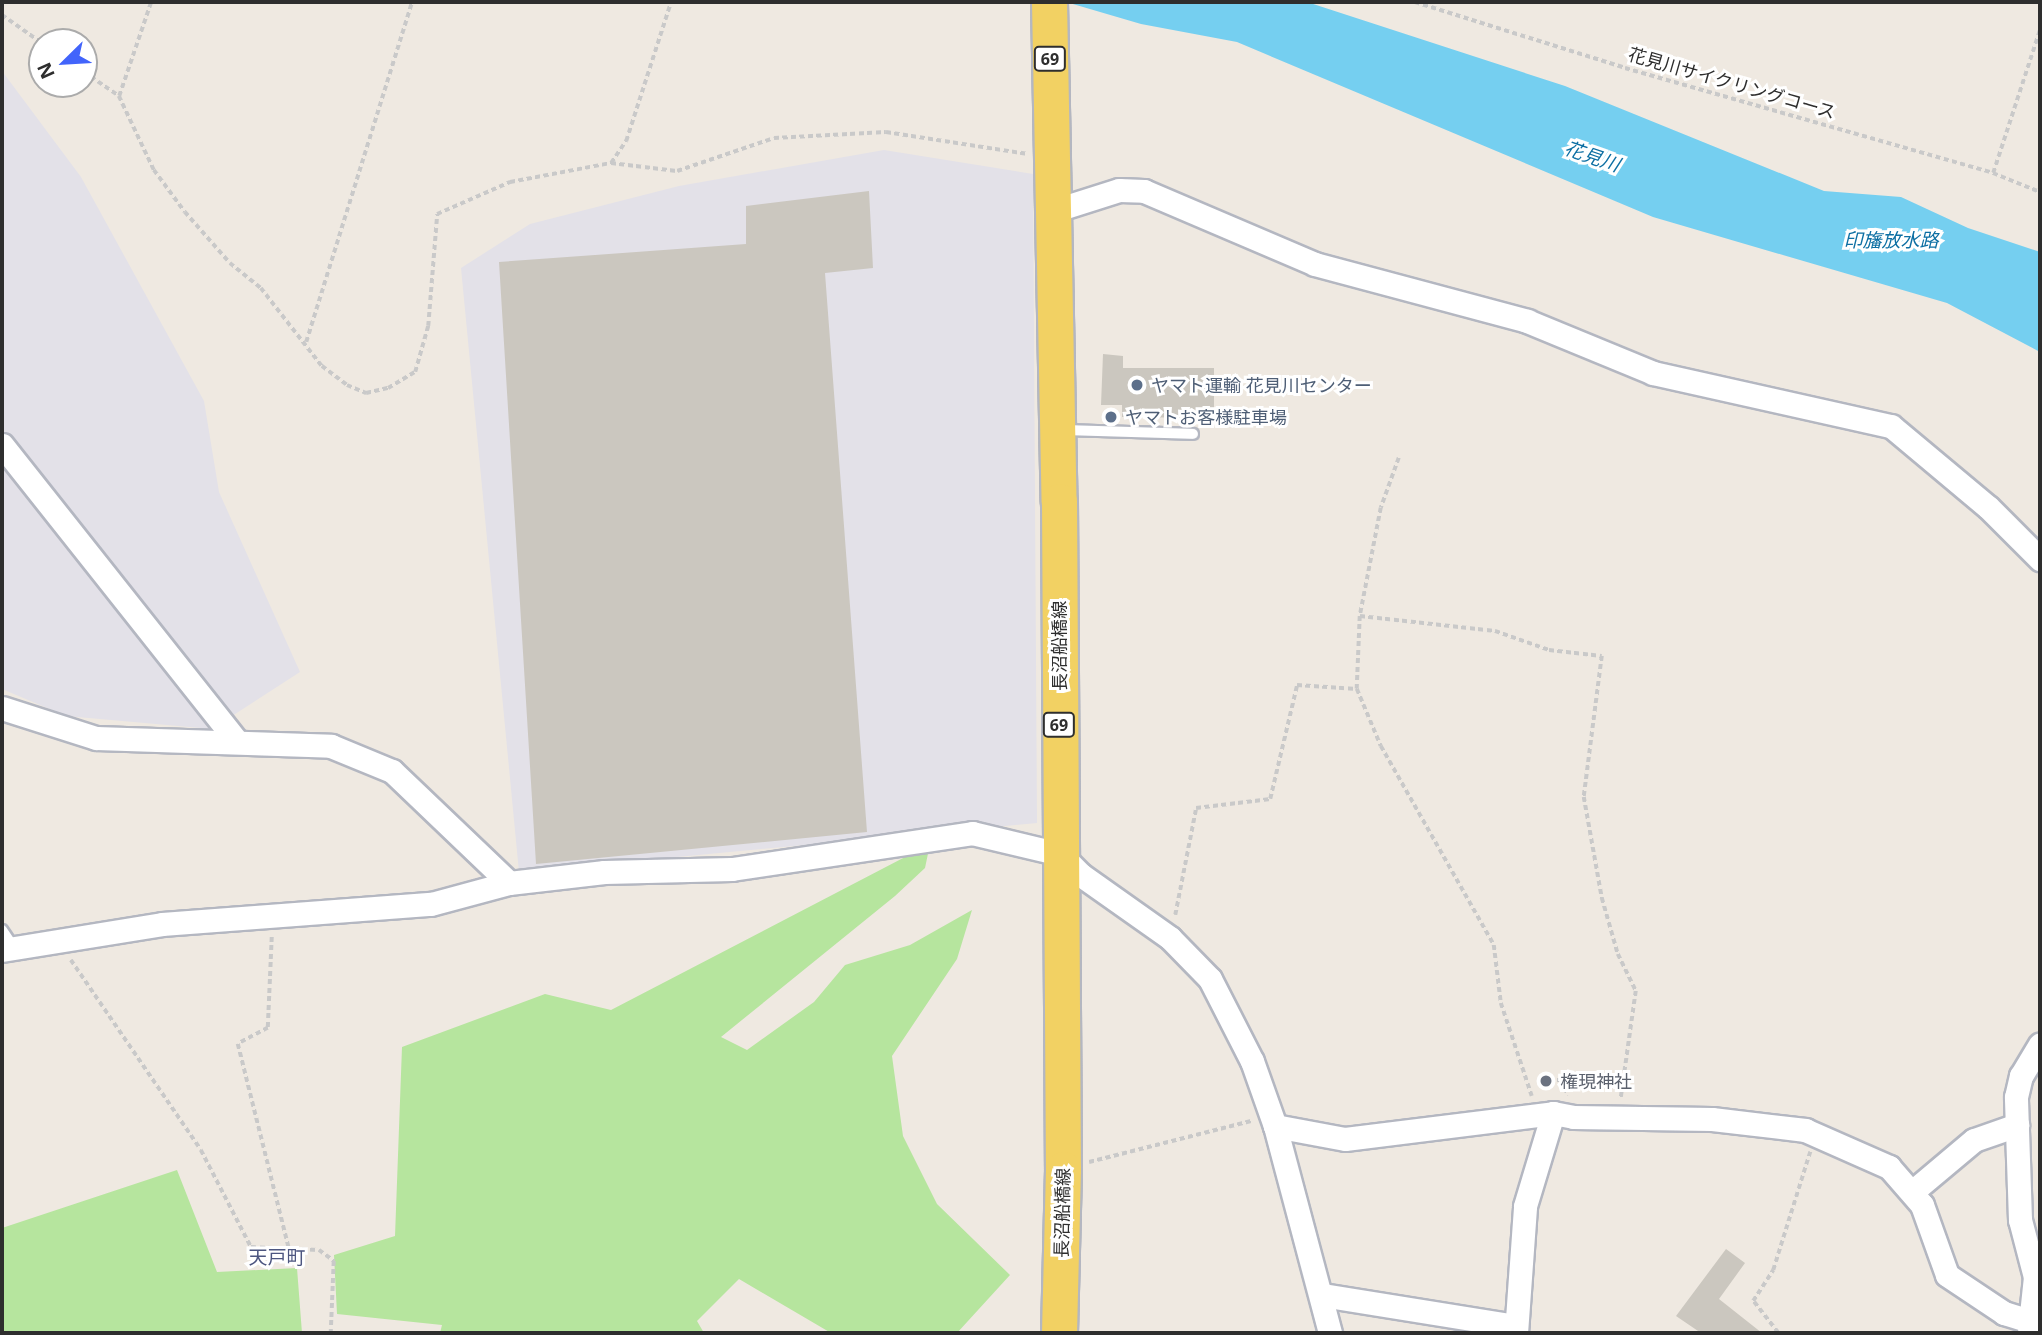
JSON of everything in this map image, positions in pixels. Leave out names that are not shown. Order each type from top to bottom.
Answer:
[{"type":"main road","name":"長沼船橋線","points":[[1049,2],[1056,211],[1058,430],[1063,1169],[1059,1333]]},
{"type":"street","points":[[1056,211],[1119,190],[1144,191],[1315,264],[1527,321],[1653,373],[1891,426],[1989,507],[2040,559]]},
{"type":"street","points":[[2,445],[237,742]]},
{"type":"street","points":[[2,708],[96,738],[331,747],[392,771],[509,883]]},
{"type":"street","points":[[6,943],[58,941],[162,923],[431,904],[509,883],[604,872],[732,869],[972,833],[1060,854],[1081,875],[1170,937],[1210,979],[1229,1010],[1274,1120],[1330,1333]]},
{"type":"street","points":[[1274,1120],[1345,1139],[1558,1109],[1618,1118],[1712,1119],[1816,1134],[1889,1167],[1922,1205],[1947,1275],[2029,1327],[2035,1277],[2020,1220],[2017,1125],[2021,1076],[2040,1044]]},
{"type":"street","points":[[1322,1295],[1516,1330],[1525,1206],[1558,1109]]},
{"type":"street","points":[[1912,1192],[1974,1140],[2017,1125]]},
{"type":"lane","points":[[1058,430],[1193,434]]},
{"type":"path","points":[[119,96],[151,2]]},
{"type":"path","points":[[306,342],[412,2]]},
{"type":"path","points":[[611,163],[626,141],[671,2]]},
{"type":"path","name":"花見川サイクリングコース","points":[[1415,2],[1625,68],[1993,173],[2040,192]]},
{"type":"path","points":[[2,15],[28,33]]},
{"type":"path","points":[[1993,173],[2040,29]]},
{"type":"path","points":[[98,82],[119,96],[154,170],[185,212],[230,263],[261,288],[323,366],[347,385],[366,393],[388,388],[415,372],[428,326],[437,214],[510,182],[611,163],[677,171],[774,138],[887,132],[1053,158]]},
{"type":"path","points":[[1399,458],[1381,508],[1360,616],[1357,689],[1381,746],[1494,945],[1510,1037],[1558,1109]]},
{"type":"path","points":[[1360,616],[1495,631],[1549,650],[1602,656],[1584,797],[1602,898],[1618,954],[1636,991],[1618,1118]]},
{"type":"path","points":[[1170,937],[1196,808],[1270,799],[1297,685],[1357,689]]},
{"type":"path","points":[[271,916],[272,1009],[268,1028],[238,1044],[289,1249]]},
{"type":"path","points":[[58,941],[201,1150],[251,1247],[319,1250],[334,1261],[331,1333]]},
{"type":"path","points":[[1549,1080],[1561,1080],[1558,1109]]},
{"type":"path","points":[[1063,1169],[1274,1120]]},
{"type":"path","points":[[1778,1333],[1753,1301],[1773,1270],[1816,1134]]},
{"type":"shaded area","points":[[2,71],[81,177],[204,401],[219,492],[300,672],[212,729],[66,716],[2,689]]},
{"type":"shaded area","points":[[884,150],[1033,174],[1037,823],[519,872],[461,268],[530,224],[679,186]]},
{"type":"green space","points":[[930,844],[925,868],[895,896],[721,1037],[747,1050],[814,1002],[845,965],[910,945],[972,910],[957,959],[892,1056],[903,1136],[937,1204],[1010,1275],[957,1333],[831,1333],[739,1279],[697,1321],[704,1333],[440,1333],[442,1325],[337,1314],[334,1255],[395,1236],[402,1047],[545,994],[611,1010]]},
{"type":"green space","points":[[177,1170],[217,1272],[297,1268],[302,1333],[2,1333],[2,1228]]},
{"type":"water","name":"印旛放水路","points":[[1066,2],[1307,2],[1565,86],[1824,191],[1901,197],[1968,228],[2040,252],[2040,352],[1947,303],[1653,217],[1237,42],[1141,24]]},
{"type":"building","points":[[869,191],[873,268],[825,273],[867,832],[536,864],[499,262],[746,244],[746,206]]},
{"type":"building","points":[[1103,354],[1123,356],[1123,368],[1214,368],[1214,418],[1122,417],[1122,405],[1101,405]]},
{"type":"building","points":[[1726,1249],[1745,1263],[1719,1299],[1762,1333],[1701,1333],[1676,1316]]},
{"type":"place","name":"ヤマト運輸 花見川センター","points":[[1137,385]]},
{"type":"place","name":"ヤマトお客様駐車場","points":[[1111,417]]},
{"type":"place","name":"権現神社","points":[[1546,1081]]},
{"type":"district","name":"天戸町","points":[[277,1258]]},
{"type":"water label","name":"花見川","points":[[1592,157]]}]
